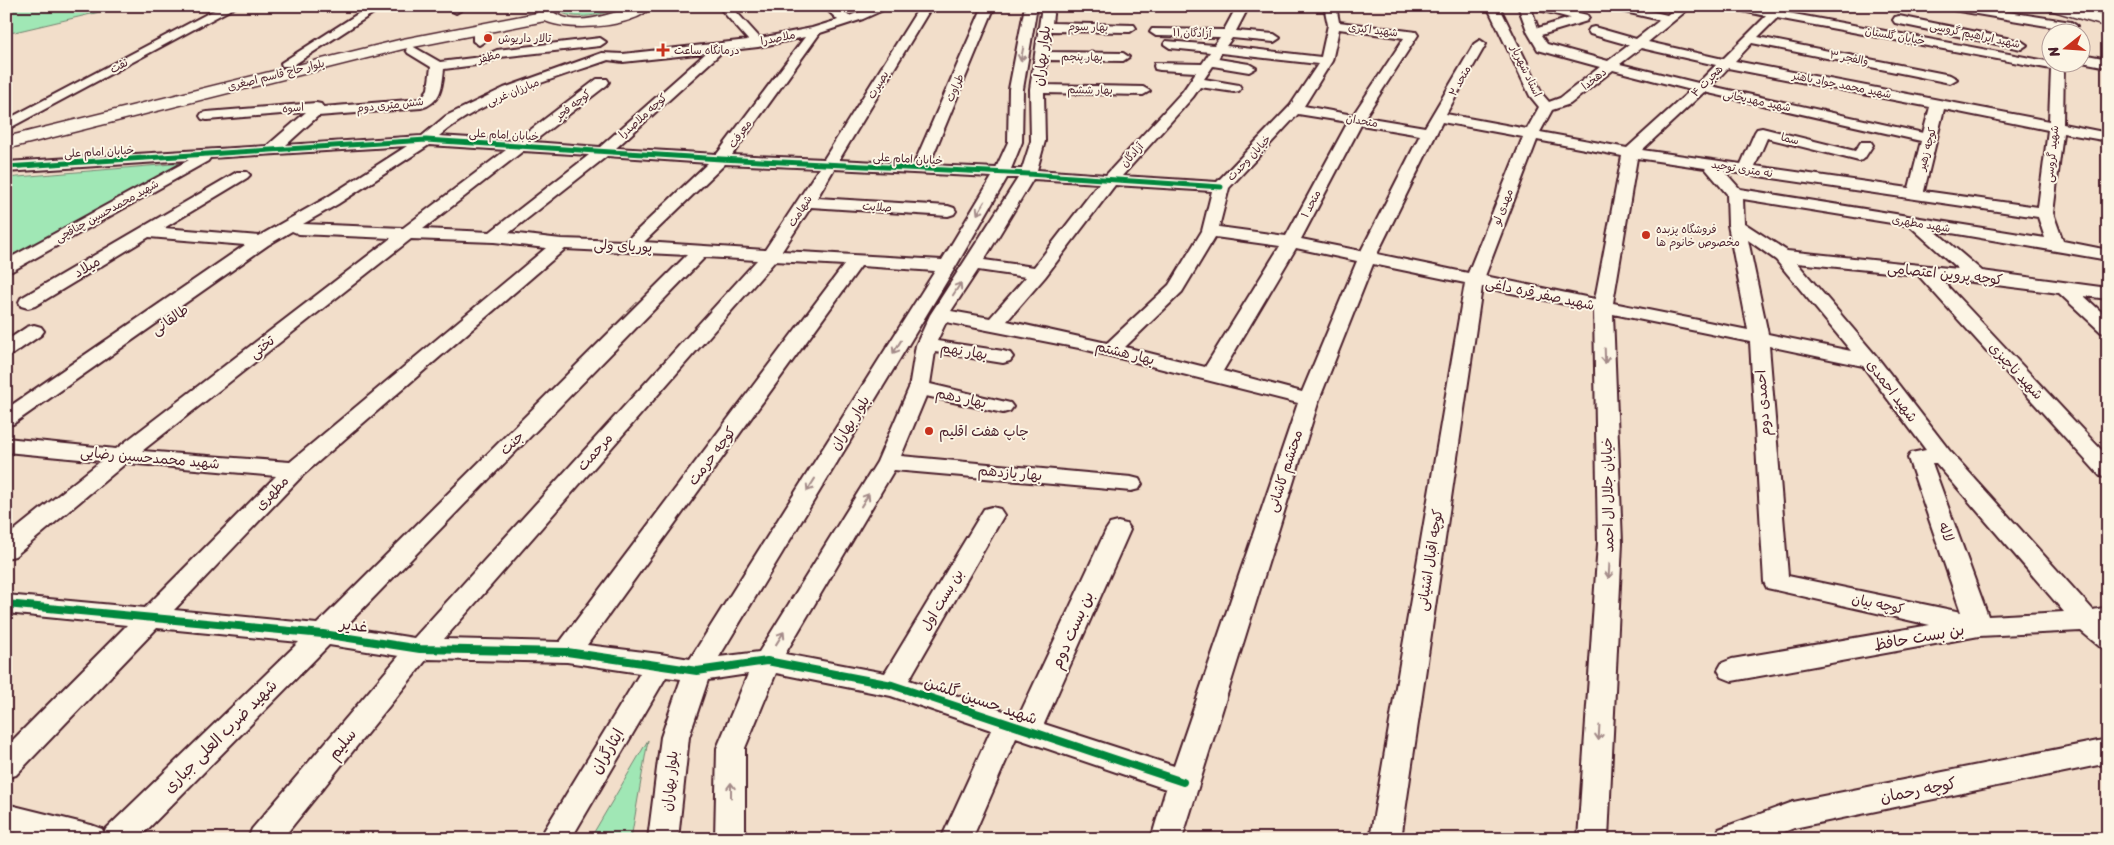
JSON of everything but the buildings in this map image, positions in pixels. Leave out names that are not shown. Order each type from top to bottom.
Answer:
[{"type":"main road","points":[[546,10],[566,22],[591,23],[627,16],[644,6]]},
{"type":"main road","points":[[2052,6],[2071,19],[2108,22]]},
{"type":"main road","name":"بلوار حاج قاسم اصغری","points":[[6,133],[414,33],[500,20],[546,10]]},
{"type":"main road","points":[[2071,19],[2108,17]]},
{"type":"main road","name":"بلوار حاج قاسم اصغری","points":[[6,143],[393,46],[479,35],[500,20]]},
{"type":"street","name":"نفت","points":[[6,126],[231,6]]},
{"type":"street","points":[[287,63],[378,6]]},
{"type":"street","points":[[724,6],[758,42]]},
{"type":"street","points":[[829,6],[847,21]]},
{"type":"street","name":"ملاصدرا","points":[[607,56],[623,58],[758,42],[815,31],[886,6]]},
{"type":"street","name":"بصیرت","points":[[829,164],[926,6]]},
{"type":"street","name":"طراوت","points":[[919,169],[989,6]]},
{"type":"street","name":"خیابان وحدت","points":[[1112,349],[1176,288],[1210,231],[1221,187],[1295,109],[1326,61],[1334,25],[1330,6]]},
{"type":"street","name":"استاد شهریار","points":[[1493,6],[1537,96],[1546,107],[1532,134]]},
{"type":"street","name":"شهید مهدیخانی","points":[[1524,6],[1534,33],[1542,47],[1610,67],[1700,89],[1930,139]]},
{"type":"street","points":[[1534,33],[1583,18],[1551,8],[1536,6]]},
{"type":"street","points":[[1612,6],[1670,19]]},
{"type":"street","points":[[1637,43],[1686,6]]},
{"type":"street","name":"خیابان گلستان","points":[[1733,6],[1777,11],[1904,38],[2042,61]]},
{"type":"street","points":[[1943,22],[1952,7],[2071,19]]},
{"type":"street","name":"هجرت ۴","points":[[1630,153],[1700,89],[1777,11]]},
{"type":"street","points":[[1240,12],[1252,23]]},
{"type":"street","points":[[1218,20],[1240,12],[1268,13]]},
{"type":"street","name":"آزادگان","points":[[995,324],[1039,273],[1110,180],[1188,94],[1228,34],[1240,12]]},
{"type":"street","name":"شهید ابراهیم گروسی","points":[[1899,20],[2032,47]]},
{"type":"street","points":[[591,23],[607,56]]},
{"type":"street","name":"شهید اکبری","points":[[1334,25],[1412,35]]},
{"type":"street","name":"بهار سوم","points":[[1046,26],[1130,28]]},
{"type":"street","name":"بهار پنجم","points":[[1046,26],[1123,57]]},
{"type":"street","name":"بلوار بهاران","points":[[730,839],[731,748],[767,661],[888,462],[919,388],[926,345],[940,316],[1028,174],[1038,141],[1037,90],[1046,26]]},
{"type":"street","name":"بلوار بهاران","points":[[664,839],[675,737],[697,671],[947,266],[1001,174],[1015,142],[1016,89],[1046,26]]},
{"type":"street","name":"معرفت","points":[[630,246],[721,159],[815,31]]},
{"type":"street","name":"شهید محمد جواد باهنر","points":[[1594,31],[1725,63],[1939,101],[2108,137]]},
{"type":"street","name":"آزادگان ۱۱","points":[[1156,32],[1228,34],[1274,38]]},
{"type":"street","name":"متحد ۱","points":[[1211,374],[1291,242],[1356,120],[1412,35]]},
{"type":"street","points":[[1875,91],[1886,65],[1904,38]]},
{"type":"street","name":"والفجر ۳","points":[[1748,39],[1950,79]]},
{"type":"street","name":"مظفر","points":[[438,66],[484,60],[497,54],[600,42]]},
{"type":"street","name":"دهخدا","points":[[1546,107],[1565,101],[1610,67],[1637,43]]},
{"type":"street","points":[[1170,44],[1326,61]]},
{"type":"street","name":"متحد ۲","points":[[1434,125],[1480,44]]},
{"type":"street","name":"کوچه ملاصدرا","points":[[494,237],[604,151],[719,48]]},
{"type":"street","name":"کوچه زهیر","points":[[1915,194],[1939,101],[1966,49]]},
{"type":"street","points":[[412,50],[438,66]]},
{"type":"street","name":"مبارزان غربی","points":[[426,140],[451,119],[509,91],[607,56]]},
{"type":"street","points":[[2092,60],[2108,63]]},
{"type":"street","points":[[1160,66],[1208,65],[1249,68]]},
{"type":"street","name":"شش متری دوم","points":[[314,112],[425,104],[432,97],[438,66]]},
{"type":"street","name":"شهید گروسی","points":[[2056,245],[2045,213],[2056,127],[2058,72]]},
{"type":"street","name":"کوچه فجر","points":[[520,146],[602,82]]},
{"type":"street","points":[[1196,82],[1234,88]]},
{"type":"street","name":"بهار ششم","points":[[1037,90],[1143,91]]},
{"type":"street","points":[[1188,94],[1206,98]]},
{"type":"street","name":"اسوه","points":[[207,116],[312,106],[317,108],[272,150]]},
{"type":"street","name":"متحدان","points":[[1295,109],[1356,120],[1434,125]]},
{"type":"street","name":"نه متری توحید","points":[[1434,125],[1532,134],[1630,153],[2045,213]]},
{"type":"street","name":"محتشم کاشانی","points":[[1166,839],[1309,400],[1367,258],[1434,125]]},
{"type":"street","name":"سما","points":[[1746,170],[1762,132],[1865,148],[1880,127]]},
{"type":"street","name":"مهدی لو","points":[[1474,280],[1532,134]]},
{"type":"street","name":"خیابان امام علی","points":[[6,167],[426,140],[721,159],[1028,174],[1221,187]]},
{"type":"street","name":"طالقانی","points":[[7,422],[262,240],[332,201],[426,140]]},
{"type":"street","name":"تختی","points":[[6,550],[121,456],[520,146]]},
{"type":"street","name":"خیابان جلال ال احمد","points":[[1593,839],[1610,543],[1603,307],[1630,153]]},
{"type":"street","name":"شهید محمدحسین چناقچی","points":[[6,267],[207,155]]},
{"type":"street","name":"شهامت","points":[[770,256],[829,164]]},
{"type":"street","points":[[1709,164],[1735,194],[1736,226]]},
{"type":"street","name":"میلاد","points":[[28,302],[242,175]]},
{"type":"street","name":"شهید مطهری","points":[[1735,194],[2108,255]]},
{"type":"street","name":"طالقانی","points":[[7,422],[299,229],[332,201]]},
{"type":"street","name":"صلابت","points":[[806,202],[948,211]]},
{"type":"street","points":[[1917,224],[1977,276]]},
{"type":"street","name":"شهید احمدی","points":[[1736,226],[1782,256],[1870,361],[1941,455],[2098,619],[2108,639]]},
{"type":"street","name":"احمدی دوم","points":[[1736,226],[1759,338],[1776,582]]},
{"type":"street","name":"پوریای ولی","points":[[299,229],[494,237],[561,244],[630,246],[701,252],[947,266]]},
{"type":"street","name":"شهید صفر قره داغی","points":[[1210,231],[1291,242],[1870,361]]},
{"type":"street","points":[[145,232],[262,240]]},
{"type":"street","name":"مطهری","points":[[6,766],[295,470],[561,244]]},
{"type":"street","name":"جنت","points":[[324,634],[701,252]]},
{"type":"street","name":"مرحمت","points":[[420,648],[770,256]]},
{"type":"street","name":"کوچه پروین اعتصامی","points":[[1782,256],[1977,276],[2066,290],[2108,294]]},
{"type":"street","name":"کوچه حرمت","points":[[567,652],[857,260]]},
{"type":"street","points":[[973,264],[1039,273]]},
{"type":"street","name":"شهید ناچیزی","points":[[1924,271],[2108,471]]},
{"type":"street","name":"کوچه اقبال اشتیانی","points":[[1385,839],[1474,280]]},
{"type":"street","points":[[2066,290],[2108,328]]},
{"type":"street","name":"بهار هشتم","points":[[940,316],[995,324],[1112,349],[1309,400]]},
{"type":"street","points":[[6,350],[34,331]]},
{"type":"street","name":"بهار نهم","points":[[926,345],[1003,357]]},
{"type":"street","name":"بهار دهم","points":[[919,388],[1003,407]]},
{"type":"street","name":"شهید محمدحسین رضایی","points":[[6,445],[295,470]]},
{"type":"street","name":"لاله","points":[[1941,455],[1920,458],[1979,626]]},
{"type":"street","name":"بهار یازدهم","points":[[888,462],[1131,484]]},
{"type":"street","name":"بن بست اول","points":[[892,685],[992,515]]},
{"type":"street","name":"بن بست دوم","points":[[956,839],[1017,726],[1118,530]]},
{"type":"street","name":"کوچه بیان","points":[[1776,582],[1979,626]]},
{"type":"street","name":"غدیر","points":[[6,604],[324,634],[420,648],[567,652],[660,664],[697,671],[767,661]]},
{"type":"street","name":"بن بست حافظ","points":[[1732,670],[1979,626],[2098,619]]},
{"type":"street","name":"شهید ضرب العلی جباری","points":[[117,839],[324,634]]},
{"type":"street","name":"سلیم","points":[[263,839],[420,648]]},
{"type":"street","name":"شهید حسین گلشن","points":[[767,661],[892,685],[1183,782]]},
{"type":"street","name":"ایثارگران","points":[[554,839],[660,664]]},
{"type":"street","name":"کوچه رحمان","points":[[1730,839],[1793,815],[2108,752]]},
{"type":"street","points":[[6,817],[91,839]]},
{"type":"green space","points":[[6,6],[125,6],[6,34]]},
{"type":"green space","points":[[559,6],[621,6],[607,12],[589,16],[571,16],[558,10]]},
{"type":"green space","points":[[184,163],[6,267],[6,178]]},
{"type":"green space","points":[[648,740],[631,839],[590,839]]},
{"type":"cycle path","points":[[6,167],[426,140],[721,159],[1028,174],[1221,187]]},
{"type":"cycle path","points":[[6,604],[323,634],[420,649],[567,652],[697,671],[767,661],[892,685],[1183,782]]},
{"type":"place","name":"تالار داریوش","points":[[488,38]]},
{"type":"place","name":"درمانگاه ساعت","points":[[663,50]]},
{"type":"place","name":"فروشگاه پزبده مخصوص خانوم ها","points":[[1646,235]]},
{"type":"place","name":"چاپ هفت اقلیم","points":[[929,431]]}]
